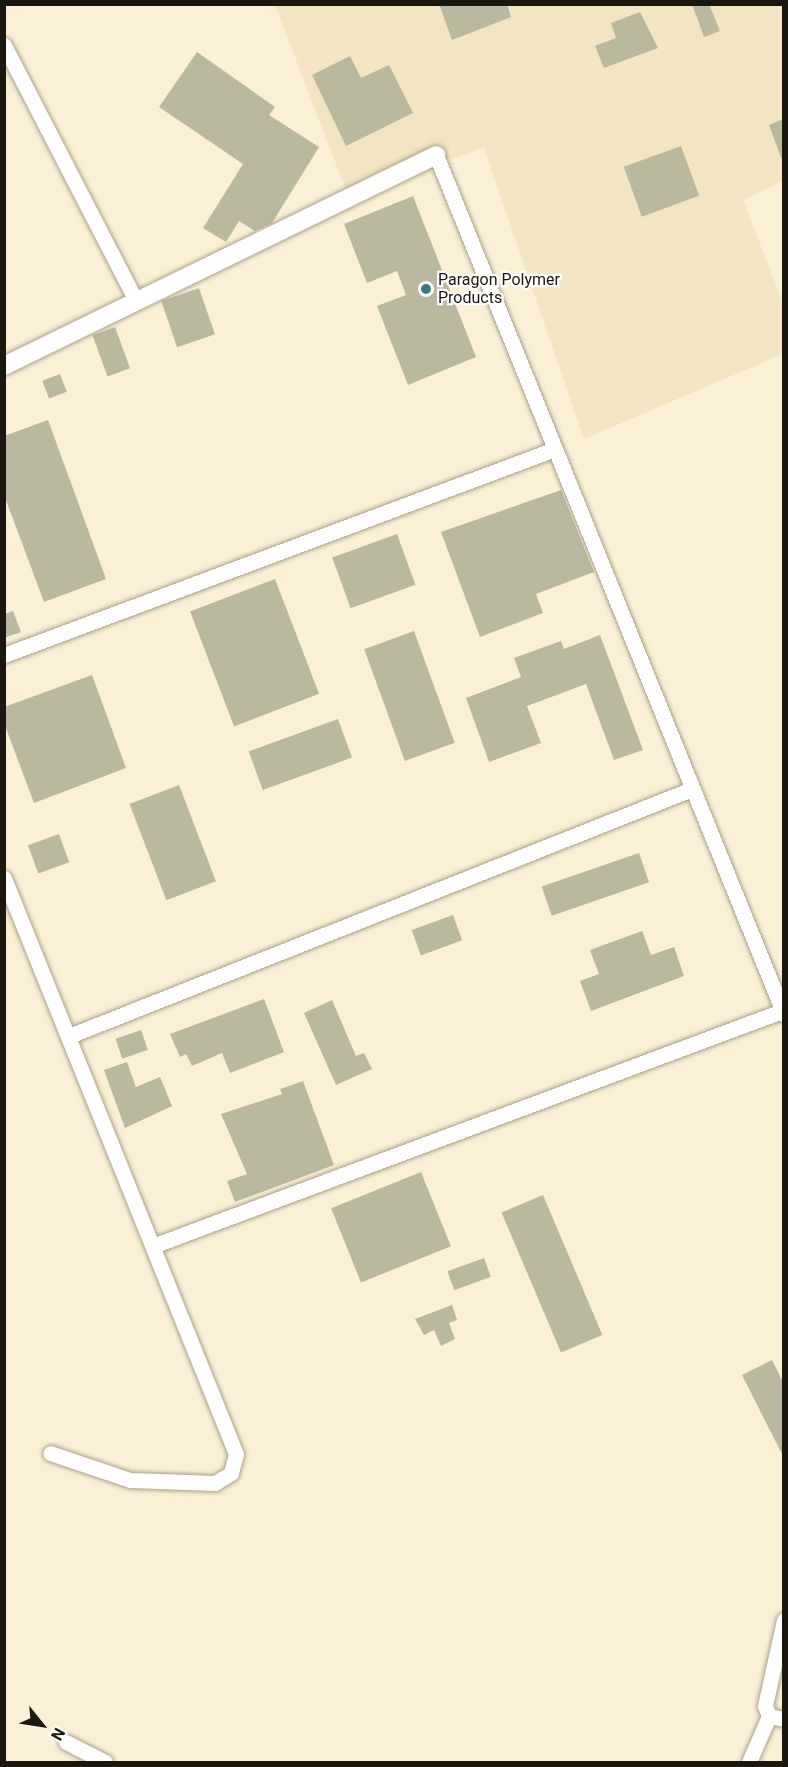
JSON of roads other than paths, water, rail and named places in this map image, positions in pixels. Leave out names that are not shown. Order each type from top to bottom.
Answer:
[{"type":"street","points":[[4,45],[136,301]]},
{"type":"street","points":[[4,366],[436,155],[783,1012],[155,1245]]},
{"type":"street","points":[[4,655],[555,449]]},
{"type":"street","points":[[69,1036],[692,789]]},
{"type":"street","points":[[4,878],[234,1443],[231,1473],[215,1483],[130,1480],[50,1453]]},
{"type":"street","points":[[749,1762],[776,1717],[765,1706],[783,1620]]},
{"type":"street","points":[[66,1742],[105,1762]]},
{"type":"place","name":"Paragon Polymer Products","points":[[426,289]]}]
